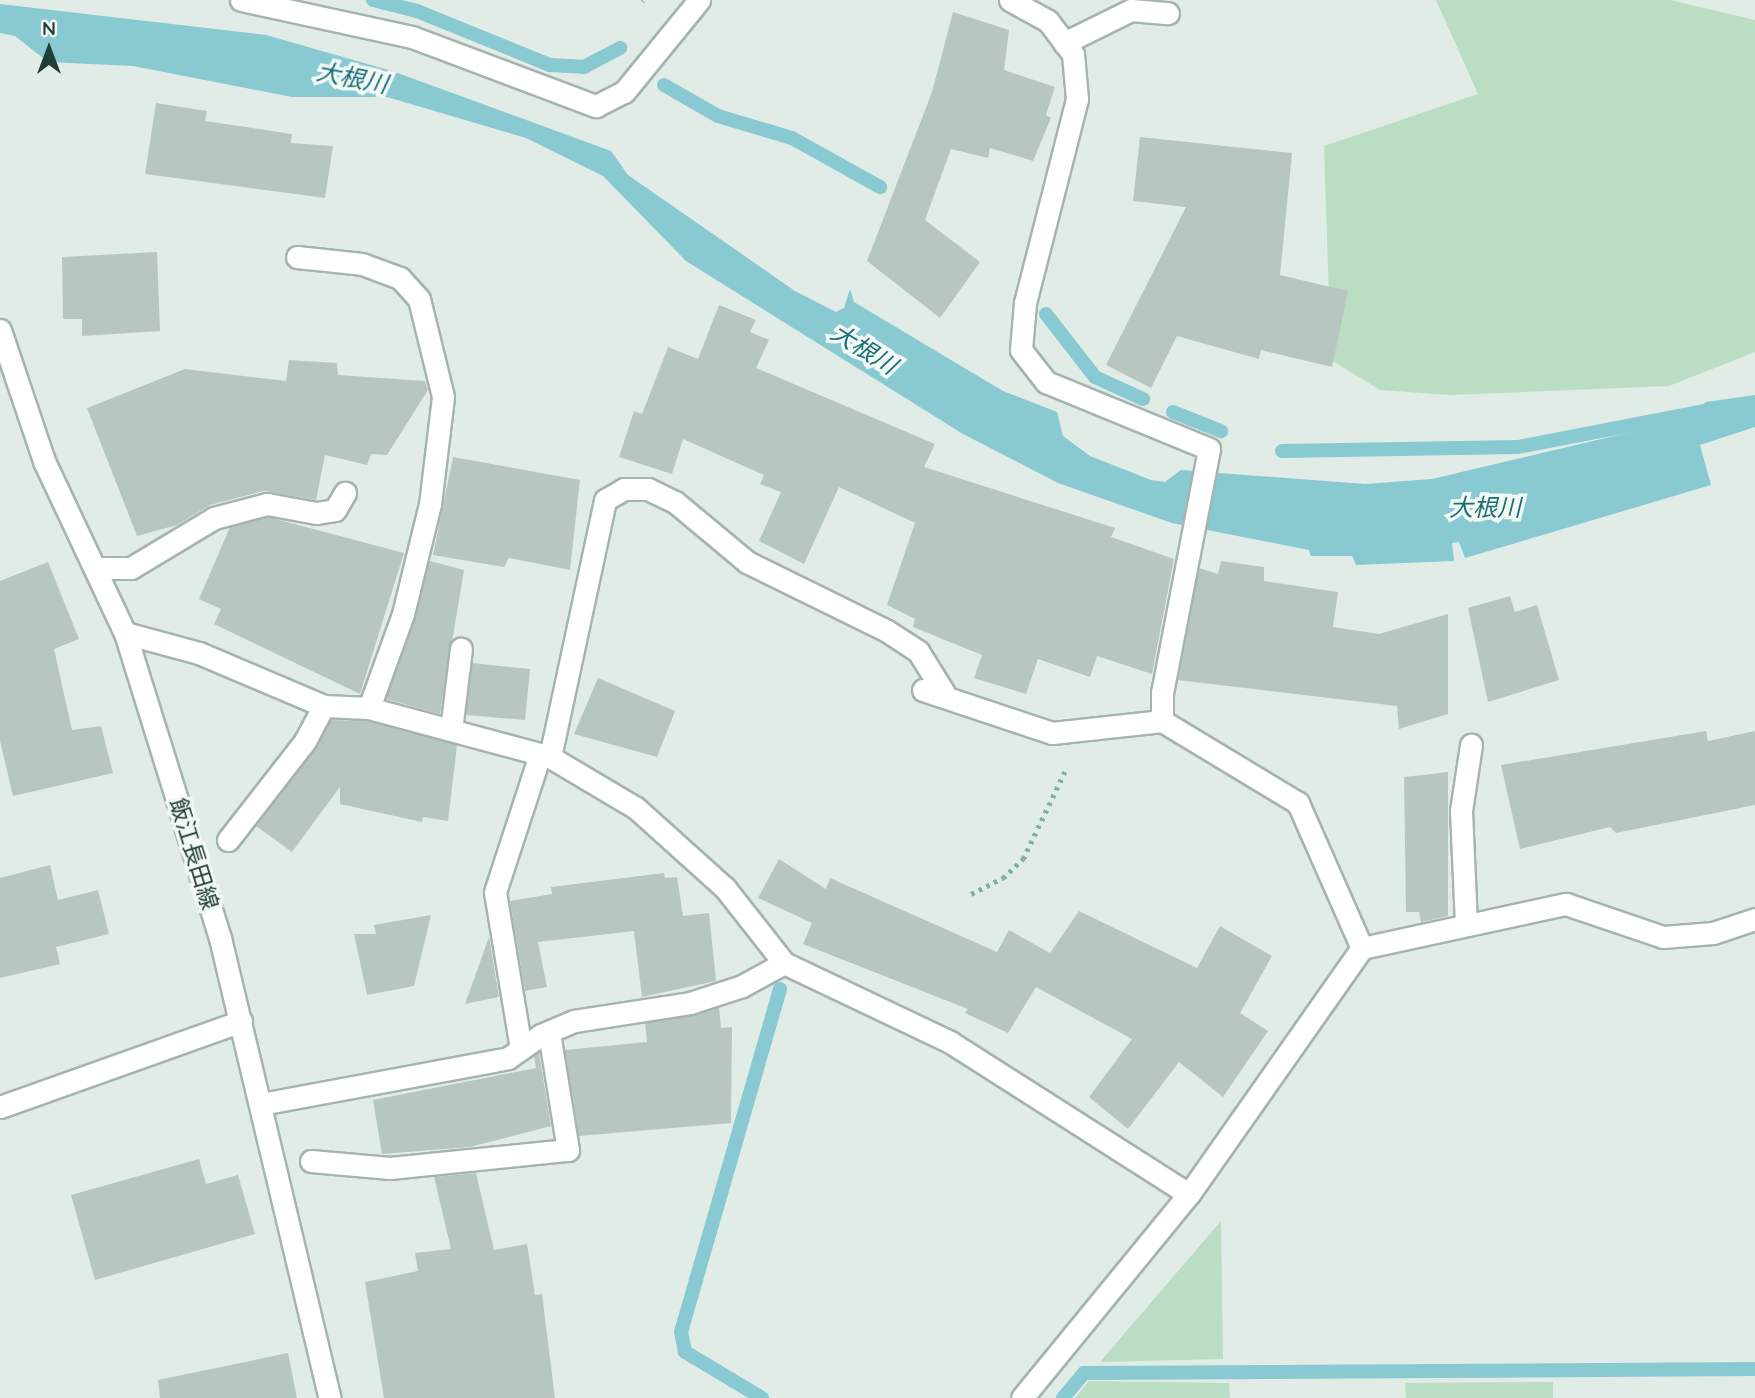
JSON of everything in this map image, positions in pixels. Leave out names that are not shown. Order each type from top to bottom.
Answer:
[{"type":"street","points":[[241,0],[412,37],[596,106],[624,92],[696,1]]},
{"type":"street","points":[[1010,0],[1048,21],[1073,54],[1077,99],[1026,303],[1021,350],[1046,382],[1209,449],[1163,692],[1163,721]]},
{"type":"street","points":[[1064,43],[1131,10],[1168,13]]},
{"type":"street","points":[[298,257],[362,264],[400,278],[419,299],[443,397],[430,504],[403,614],[369,708]]},
{"type":"street","name":"飯江長田線","points":[[0,330],[44,461],[124,633],[241,1021],[330,1398]]},
{"type":"street","points":[[521,1049],[495,892],[545,755],[605,500],[624,489],[648,489],[675,502],[747,562],[887,631],[918,650],[933,692],[1052,733],[1084,732],[1163,721],[1298,803],[1362,948]]},
{"type":"street","points":[[95,568],[131,568],[214,518],[267,504],[316,513],[335,510],[345,493]]},
{"type":"street","points":[[124,633],[199,653],[324,706],[369,708],[545,755],[636,808],[725,888],[784,963],[950,1042],[1189,1194]]},
{"type":"street","points":[[451,730],[461,649]]},
{"type":"street","points":[[228,840],[305,741],[324,706]]},
{"type":"street","points":[[1466,925],[1461,811],[1471,745]]},
{"type":"street","points":[[1022,1398],[1189,1194],[1362,948],[1566,904],[1664,937],[1713,933],[1755,919]]},
{"type":"street","points":[[261,1104],[508,1058],[574,1021],[690,1003],[743,986],[784,963]]},
{"type":"street","points":[[0,1107],[241,1021]]},
{"type":"street","points":[[311,1161],[390,1168],[568,1150],[549,1033]]},
{"type":"path","points":[[971,894],[1003,878],[1035,843],[1084,732]]},
{"type":"green space","points":[[1436,0],[1670,0],[1755,20],[1755,352],[1669,386],[1450,395],[1380,390],[1331,360],[1324,146],[1478,94]]},
{"type":"green space","points":[[1221,1221],[1223,1359],[1100,1362]]},
{"type":"green space","points":[[1089,1381],[1229,1383],[1230,1398],[1075,1398]]},
{"type":"green space","points":[[1553,1382],[1553,1398],[1406,1398],[1405,1383]]},
{"type":"water","name":"大根川","points":[[0,4],[266,35],[392,71],[611,151],[628,175],[795,291],[836,312],[844,308],[850,289],[854,302],[1003,391],[1057,412],[1063,436],[1090,456],[1151,480],[1165,482],[1181,470],[1365,484],[1432,479],[1686,419],[1706,402],[1755,395],[1755,427],[1700,445],[1711,485],[1465,558],[1459,542],[1452,543],[1454,561],[1356,565],[1352,556],[1311,556],[1309,550],[1172,523],[1058,483],[963,434],[686,261],[603,176],[526,138],[387,97],[292,97],[133,66],[48,62],[15,36],[0,33]]},
{"type":"building","points":[[953,12],[1009,30],[1004,70],[1055,87],[1046,115],[1051,118],[1033,161],[990,148],[988,158],[951,149],[925,220],[980,262],[940,318],[867,261],[932,92]]},
{"type":"building","points":[[156,103],[207,111],[205,121],[292,134],[291,143],[333,146],[325,198],[145,174]]},
{"type":"building","points":[[1140,137],[1292,153],[1280,275],[1348,291],[1332,367],[1261,350],[1259,359],[1177,336],[1151,388],[1106,365],[1186,207],[1133,201]]},
{"type":"building","points":[[157,252],[160,331],[82,336],[82,319],[63,319],[62,257]]},
{"type":"building","points":[[719,305],[756,320],[750,332],[769,340],[756,368],[935,444],[924,467],[1115,528],[1111,537],[1174,559],[1152,674],[1097,656],[1090,677],[1038,659],[1026,694],[974,678],[982,655],[913,627],[915,619],[887,605],[915,523],[839,487],[804,564],[759,541],[781,492],[760,484],[764,475],[683,439],[672,474],[619,457],[634,411],[642,414],[668,347],[698,359]]},
{"type":"building","points":[[289,360],[337,363],[338,375],[425,381],[428,390],[387,455],[371,454],[367,465],[325,455],[316,500],[264,491],[210,505],[177,525],[137,536],[87,408],[185,369],[286,381]]},
{"type":"building","points":[[453,457],[580,480],[570,570],[509,558],[504,567],[433,555]]},
{"type":"building","points":[[268,517],[404,553],[360,694],[214,624],[221,609],[199,599],[230,527]]},
{"type":"building","points":[[430,561],[464,570],[440,714],[386,699]]},
{"type":"building","points":[[1221,561],[1264,567],[1264,581],[1338,592],[1333,627],[1379,634],[1448,614],[1448,714],[1399,729],[1397,706],[1178,680],[1199,568],[1218,574]]},
{"type":"building","points":[[48,562],[79,639],[54,649],[72,730],[101,726],[113,773],[13,796],[0,741],[0,581]]},
{"type":"building","points":[[1510,596],[1515,612],[1537,605],[1559,680],[1488,702],[1468,608]]},
{"type":"building","points":[[472,663],[530,669],[525,720],[466,715]]},
{"type":"building","points":[[598,678],[675,711],[657,757],[574,734]]},
{"type":"building","points":[[332,720],[367,721],[457,745],[448,821],[423,817],[422,822],[340,804],[340,787],[292,852],[256,826]]},
{"type":"building","points":[[1706,731],[1708,741],[1755,731],[1755,805],[1616,833],[1610,827],[1520,849],[1501,765]]},
{"type":"building","points":[[1448,772],[1448,916],[1421,922],[1419,912],[1406,912],[1404,777]]},
{"type":"building","points":[[779,859],[826,889],[830,878],[997,952],[1009,930],[1050,953],[1079,911],[1197,968],[1220,926],[1272,956],[1240,1013],[1268,1031],[1223,1097],[1179,1062],[1128,1129],[1089,1097],[1132,1039],[1036,987],[1008,1033],[965,1013],[968,1009],[803,944],[812,923],[758,898]]},
{"type":"building","points":[[50,865],[58,900],[98,890],[109,934],[56,947],[60,964],[0,978],[0,878]]},
{"type":"building","points":[[664,873],[665,878],[677,877],[683,916],[709,913],[716,981],[642,997],[634,931],[538,942],[547,987],[525,991],[510,901],[552,894],[551,887]]},
{"type":"building","points":[[431,915],[414,986],[367,995],[354,934],[376,934],[374,925]]},
{"type":"building","points":[[489,937],[499,997],[465,1004]]},
{"type":"building","points":[[719,1007],[721,1028],[732,1027],[731,1123],[579,1136],[565,1050],[647,1042],[645,1023]]},
{"type":"building","points":[[539,1053],[551,1126],[470,1147],[382,1154],[373,1100],[536,1068],[534,1056]]},
{"type":"building","points":[[199,1159],[206,1184],[238,1175],[255,1234],[95,1280],[71,1195]]},
{"type":"building","points":[[476,1173],[494,1250],[527,1244],[535,1295],[542,1294],[555,1398],[384,1398],[365,1282],[418,1271],[415,1253],[451,1249],[434,1177]]},
{"type":"building","points":[[288,1353],[297,1398],[160,1398],[158,1380]]},
{"type":"waterway","points":[[373,0],[417,11],[550,65],[584,67],[620,48]]},
{"type":"waterway","points":[[664,85],[718,116],[792,138],[880,187]]},
{"type":"waterway","points":[[1046,314],[1095,377],[1143,399]]},
{"type":"waterway","points":[[1282,451],[1518,447],[1715,409]]},
{"type":"waterway","points":[[1173,412],[1221,431]]},
{"type":"waterway","points":[[762,1398],[685,1352],[681,1332],[780,989]]},
{"type":"waterway","points":[[1063,1398],[1084,1373],[1755,1369]]}]
